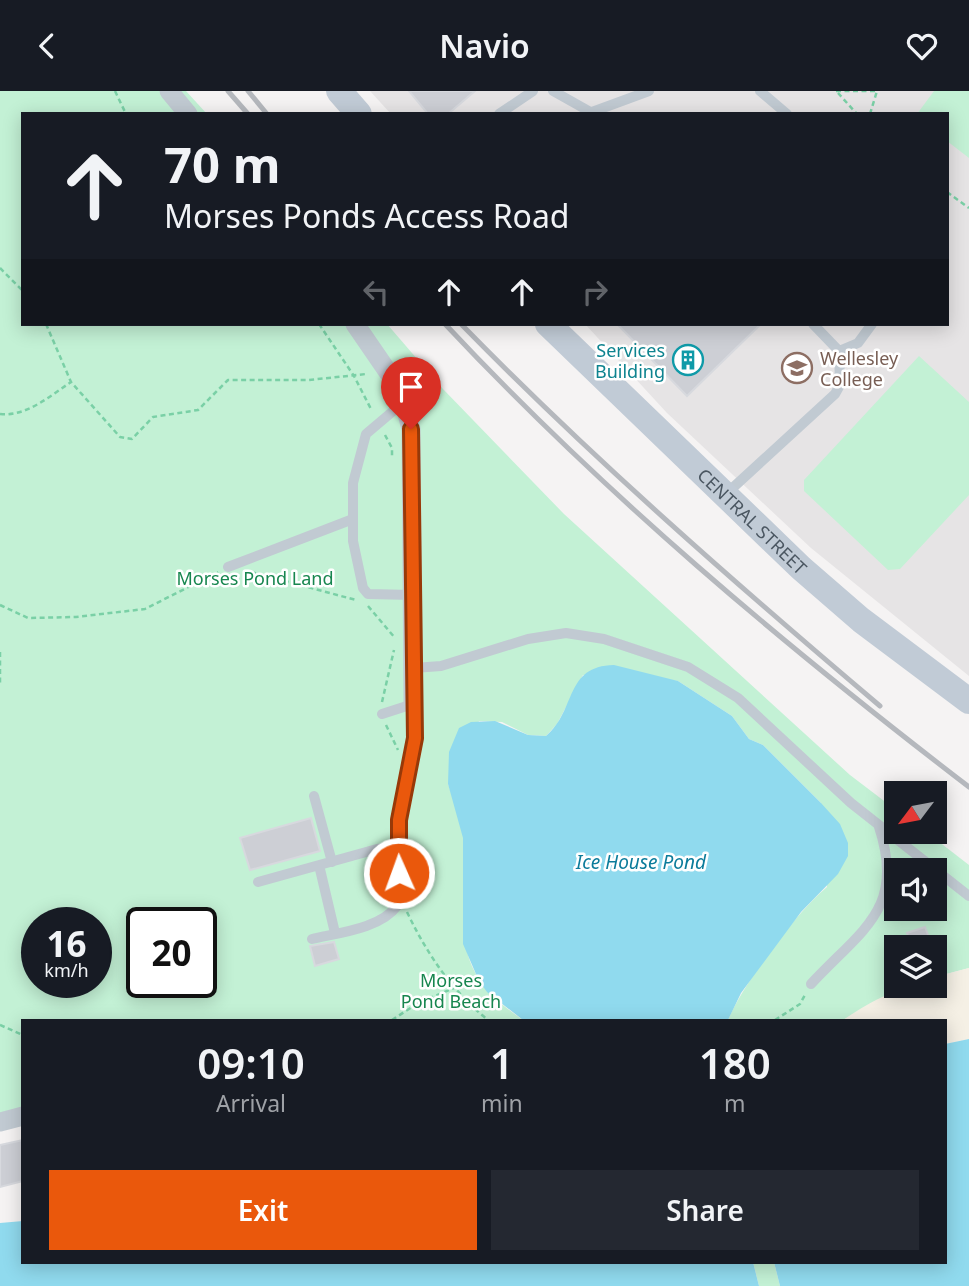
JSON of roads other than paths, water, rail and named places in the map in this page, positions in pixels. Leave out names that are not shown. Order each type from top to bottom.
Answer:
[{"type":"main road","points":[[339,91],[357,112]]},
{"type":"main road","name":"CENTRAL STREET","points":[[550,326],[724,496],[861,620],[969,701]]},
{"type":"street","points":[[169,91],[186,112]]},
{"type":"street","points":[[356,326],[394,380],[405,401],[413,447],[404,595],[414,668],[413,704]]},
{"type":"street","points":[[0,1122],[21,1117]]},
{"type":"lane","points":[[502,112],[533,91]]},
{"type":"lane","points":[[553,91],[591,112]]},
{"type":"lane","points":[[596,112],[649,91]]},
{"type":"lane","points":[[760,91],[785,112]]},
{"type":"lane","points":[[724,496],[835,394],[841,385],[839,351],[815,326]]},
{"type":"lane","points":[[839,351],[858,343],[871,326]]},
{"type":"lane","points":[[404,595],[368,594],[363,588],[353,541],[353,483],[366,434],[405,401]]},
{"type":"lane","points":[[228,567],[353,519]]},
{"type":"lane","points":[[414,668],[441,666],[528,639],[566,633],[604,639],[676,663],[711,679],[738,698],[878,827],[969,896]]},
{"type":"lane","points":[[312,939],[381,918],[398,904],[401,890],[399,820],[415,738],[413,704],[383,715]]},
{"type":"lane","points":[[314,796],[332,862]]},
{"type":"lane","points":[[811,984],[884,901],[888,865],[878,827]]},
{"type":"lane","points":[[258,882],[398,847]]},
{"type":"lane","points":[[319,865],[335,933]]},
{"type":"water","name":"Ice House Pond","points":[[614,665],[678,681],[732,716],[749,739],[763,745],[821,803],[840,824],[848,843],[848,856],[838,874],[801,912],[741,993],[728,1019],[522,1019],[487,992],[479,981],[463,944],[463,838],[448,784],[449,752],[459,728],[471,722],[495,721],[528,735],[546,736],[556,726],[579,681],[598,667]]},
{"type":"water","points":[[969,1039],[969,1286],[780,1286],[774,1264],[947,1264],[947,1044]]},
{"type":"water","points":[[21,1221],[21,1264],[754,1264],[759,1286],[0,1286],[0,1223]]},
{"type":"railway","points":[[228,91],[246,112]]},
{"type":"railway","points":[[248,91],[265,112]]},
{"type":"railway","points":[[447,326],[568,448],[697,566],[831,679],[969,787]]},
{"type":"railway","points":[[463,326],[666,520],[880,706]]},
{"type":"place","name":"Services Building","points":[[688,360]]},
{"type":"place","name":"Wellesley College","points":[[797,368]]},
{"type":"park label","name":"Morses Pond Land","points":[[255,578]]},
{"type":"park label","name":"Morses Pond Beach","points":[[451,990]]}]
